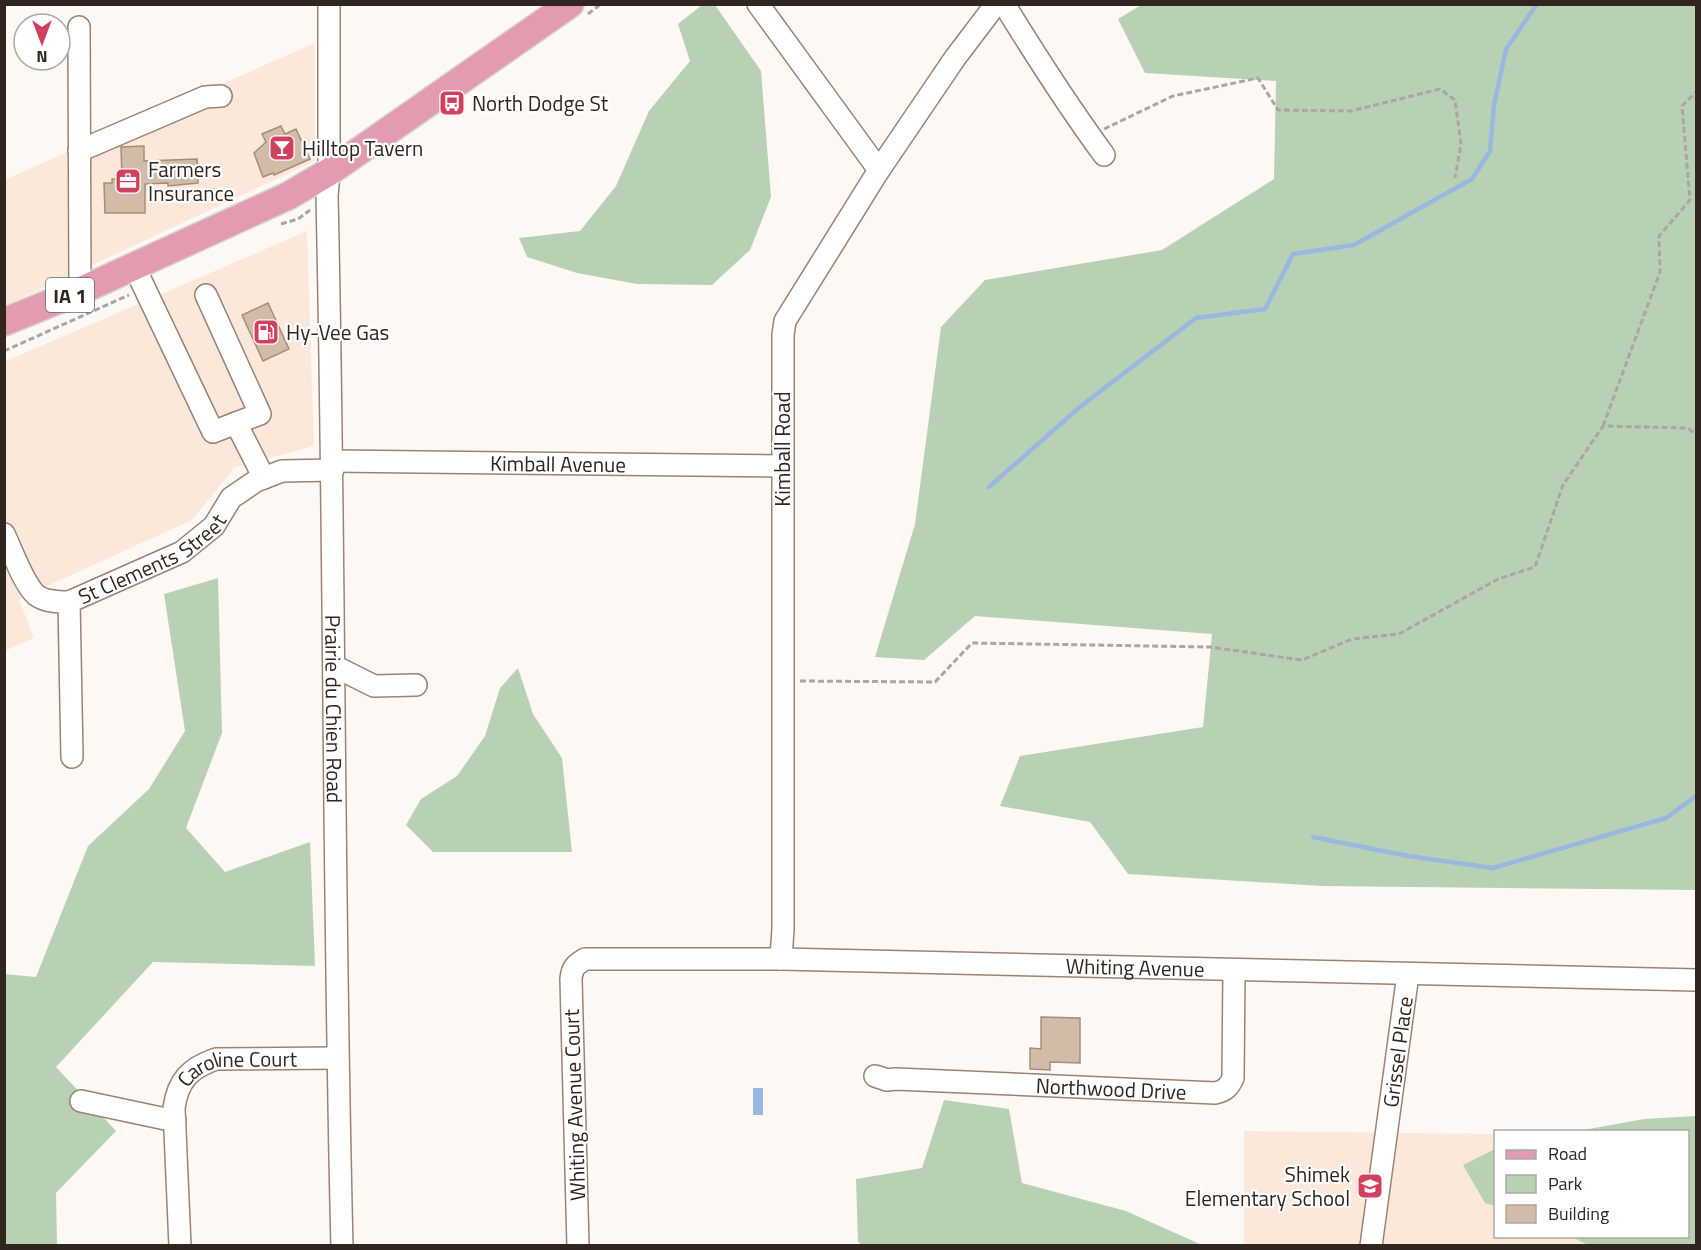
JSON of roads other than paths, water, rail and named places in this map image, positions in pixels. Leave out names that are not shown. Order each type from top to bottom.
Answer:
[{"type":"main road","name":"IA 1","points":[[4,322],[80,291],[288,196],[329,172],[570,4]]},
{"type":"street","points":[[758,4],[879,170]]},
{"type":"street","name":"Kimball Road","points":[[781,959],[783,928],[782,466],[785,321],[879,170],[955,58],[996,4]]},
{"type":"street","points":[[1004,4],[1041,65],[1104,154]]},
{"type":"street","name":"Prairie du Chien Road","points":[[331,7],[327,196],[333,466],[337,1058],[342,1245]]},
{"type":"street","points":[[79,27],[80,291]]},
{"type":"street","points":[[80,151],[205,97],[221,96]]},
{"type":"street","points":[[134,266],[213,432],[260,414],[206,295]]},
{"type":"street","points":[[236,423],[264,478]]},
{"type":"street","name":"Kimball Avenue","points":[[333,466],[782,466]]},
{"type":"street","name":"St Clements Street","points":[[72,757],[69,602],[182,552],[214,526],[231,498],[256,481],[282,471],[333,466]]},
{"type":"street","points":[[4,534],[29,585],[37,596],[53,601],[69,602]]},
{"type":"street","points":[[334,666],[374,686],[416,685]]},
{"type":"street","name":"Whiting Avenue","points":[[576,965],[585,960],[781,959],[1696,980]]},
{"type":"street","name":"Whiting Avenue Court","points":[[576,965],[571,979],[578,1245]]},
{"type":"street","name":"Northwood Drive","points":[[875,1076],[887,1080],[1215,1093],[1224,1091],[1233,1078],[1234,970]]},
{"type":"street","name":"Grissel Place","points":[[1371,1245],[1408,974]]},
{"type":"street","name":"Caroline Court","points":[[180,1245],[174,1108],[182,1082],[190,1072],[216,1059],[337,1058]]},
{"type":"street","name":"Caroline Court","points":[[81,1101],[175,1121]]},
{"type":"water","points":[[753,1088],[763,1088],[763,1115],[753,1115]]},
{"type":"waterway","points":[[989,487],[1081,406],[1196,318],[1265,309],[1293,254],[1354,245],[1472,179],[1490,151],[1494,105],[1506,49],[1537,4]]},
{"type":"waterway","points":[[1313,837],[1408,856],[1493,868],[1666,818],[1696,796]]},
{"type":"place","name":"North Dodge St","points":[[452,103]]},
{"type":"place","name":"Hilltop Tavern","points":[[282,148]]},
{"type":"place","name":"Farmers Insurance","points":[[128,181]]},
{"type":"place","name":"Hy-Vee Gas","points":[[266,332]]},
{"type":"place","name":"Shimek Elementary School","points":[[1370,1186]]}]
